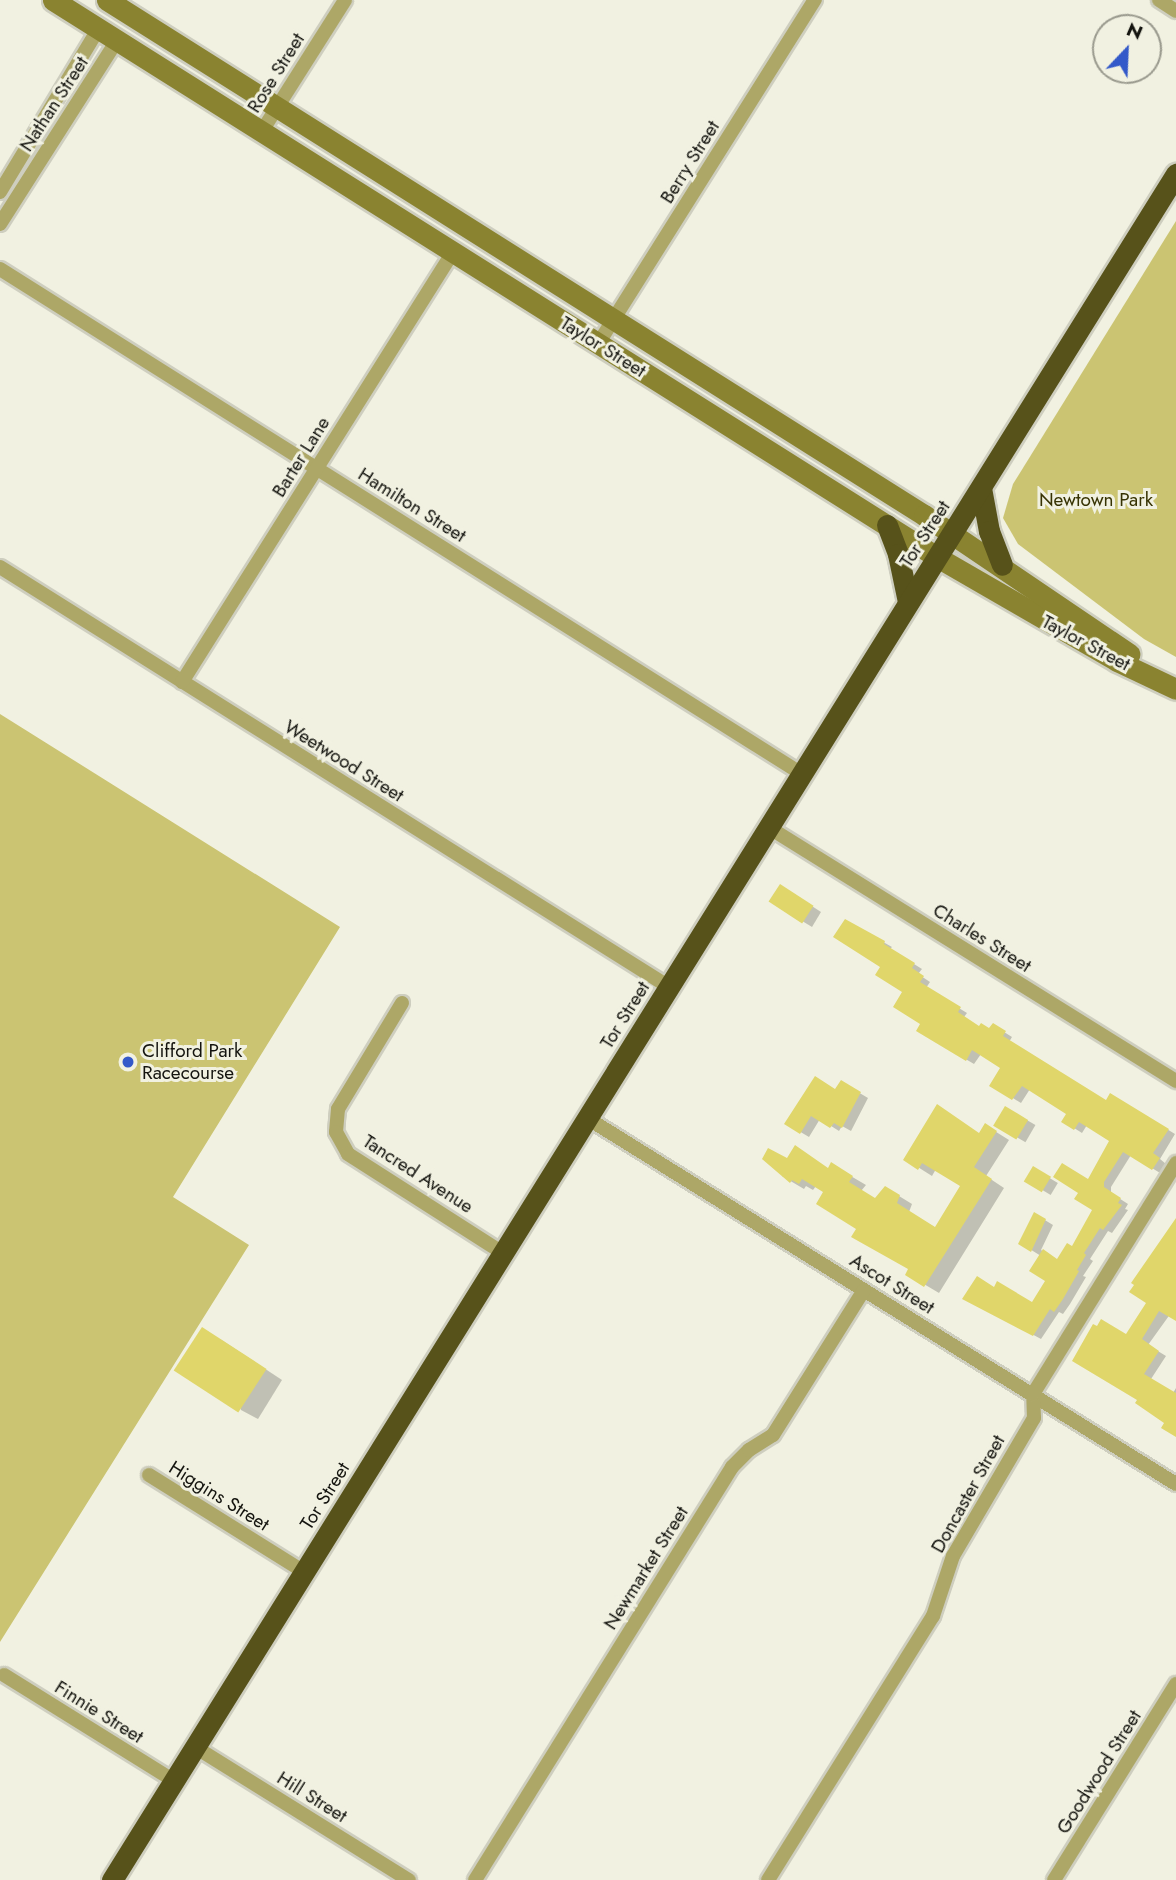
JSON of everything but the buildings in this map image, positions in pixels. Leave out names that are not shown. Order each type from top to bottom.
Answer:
[{"type":"highway","name":"Tor Street","points":[[112,1880],[1176,174]]},
{"type":"highway","points":[[981,488],[989,531],[1002,565]]},
{"type":"highway","points":[[887,525],[898,554],[908,603]]},
{"type":"main road","name":"Taylor Street","points":[[53,0],[937,557],[1117,661],[1168,685]]},
{"type":"main road","name":"Taylor Street","points":[[107,0],[953,533],[1124,650],[1168,685]]},
{"type":"street","name":"Rose Street","points":[[262,131],[345,0]]},
{"type":"street","name":"Berry Street","points":[[598,344],[815,0]]},
{"type":"street","points":[[1159,0],[1176,11]]},
{"type":"street","name":"Nathan Street","points":[[0,192],[108,34]]},
{"type":"street","name":"Nathan Street","points":[[0,224],[108,34]]},
{"type":"street","name":"Barter Lane","points":[[183,682],[453,252]]},
{"type":"street","name":"Hamilton Street","points":[[0,269],[802,774]]},
{"type":"street","name":"Weetwood Street","points":[[0,567],[669,987]]},
{"type":"street","name":"Charles Street","points":[[768,827],[1176,1081]]},
{"type":"street","name":"Tancred Avenue","points":[[402,1003],[338,1109],[336,1132],[348,1154],[503,1253]]},
{"type":"street","name":"Ascot Street","points":[[587,1118],[1176,1483]]},
{"type":"street","name":"Doncaster Street","points":[[768,1880],[933,1616],[953,1556],[1034,1418],[1033,1394],[1176,1163]]},
{"type":"street","name":"Newmarket Street","points":[[475,1880],[732,1467],[749,1450],[773,1435],[864,1290]]},
{"type":"street","name":"Higgins Street","points":[[149,1475],[304,1572]]},
{"type":"street","name":"Finnie Street","points":[[4,1675],[174,1782]]},
{"type":"street","name":"Goodwood Street","points":[[1054,1880],[1176,1684]]},
{"type":"street","name":"Hill Street","points":[[195,1747],[409,1880]]},
{"type":"green space","name":"Newtown Park","points":[[1176,221],[1176,657],[1144,639],[1018,544],[1003,518],[1013,484]]},
{"type":"green space","name":"Clifford Park Racecourse","points":[[0,714],[340,927],[173,1197],[249,1245],[0,1642]]},
{"type":"place","name":"Clifford Park Racecourse","points":[[128,1062]]}]
